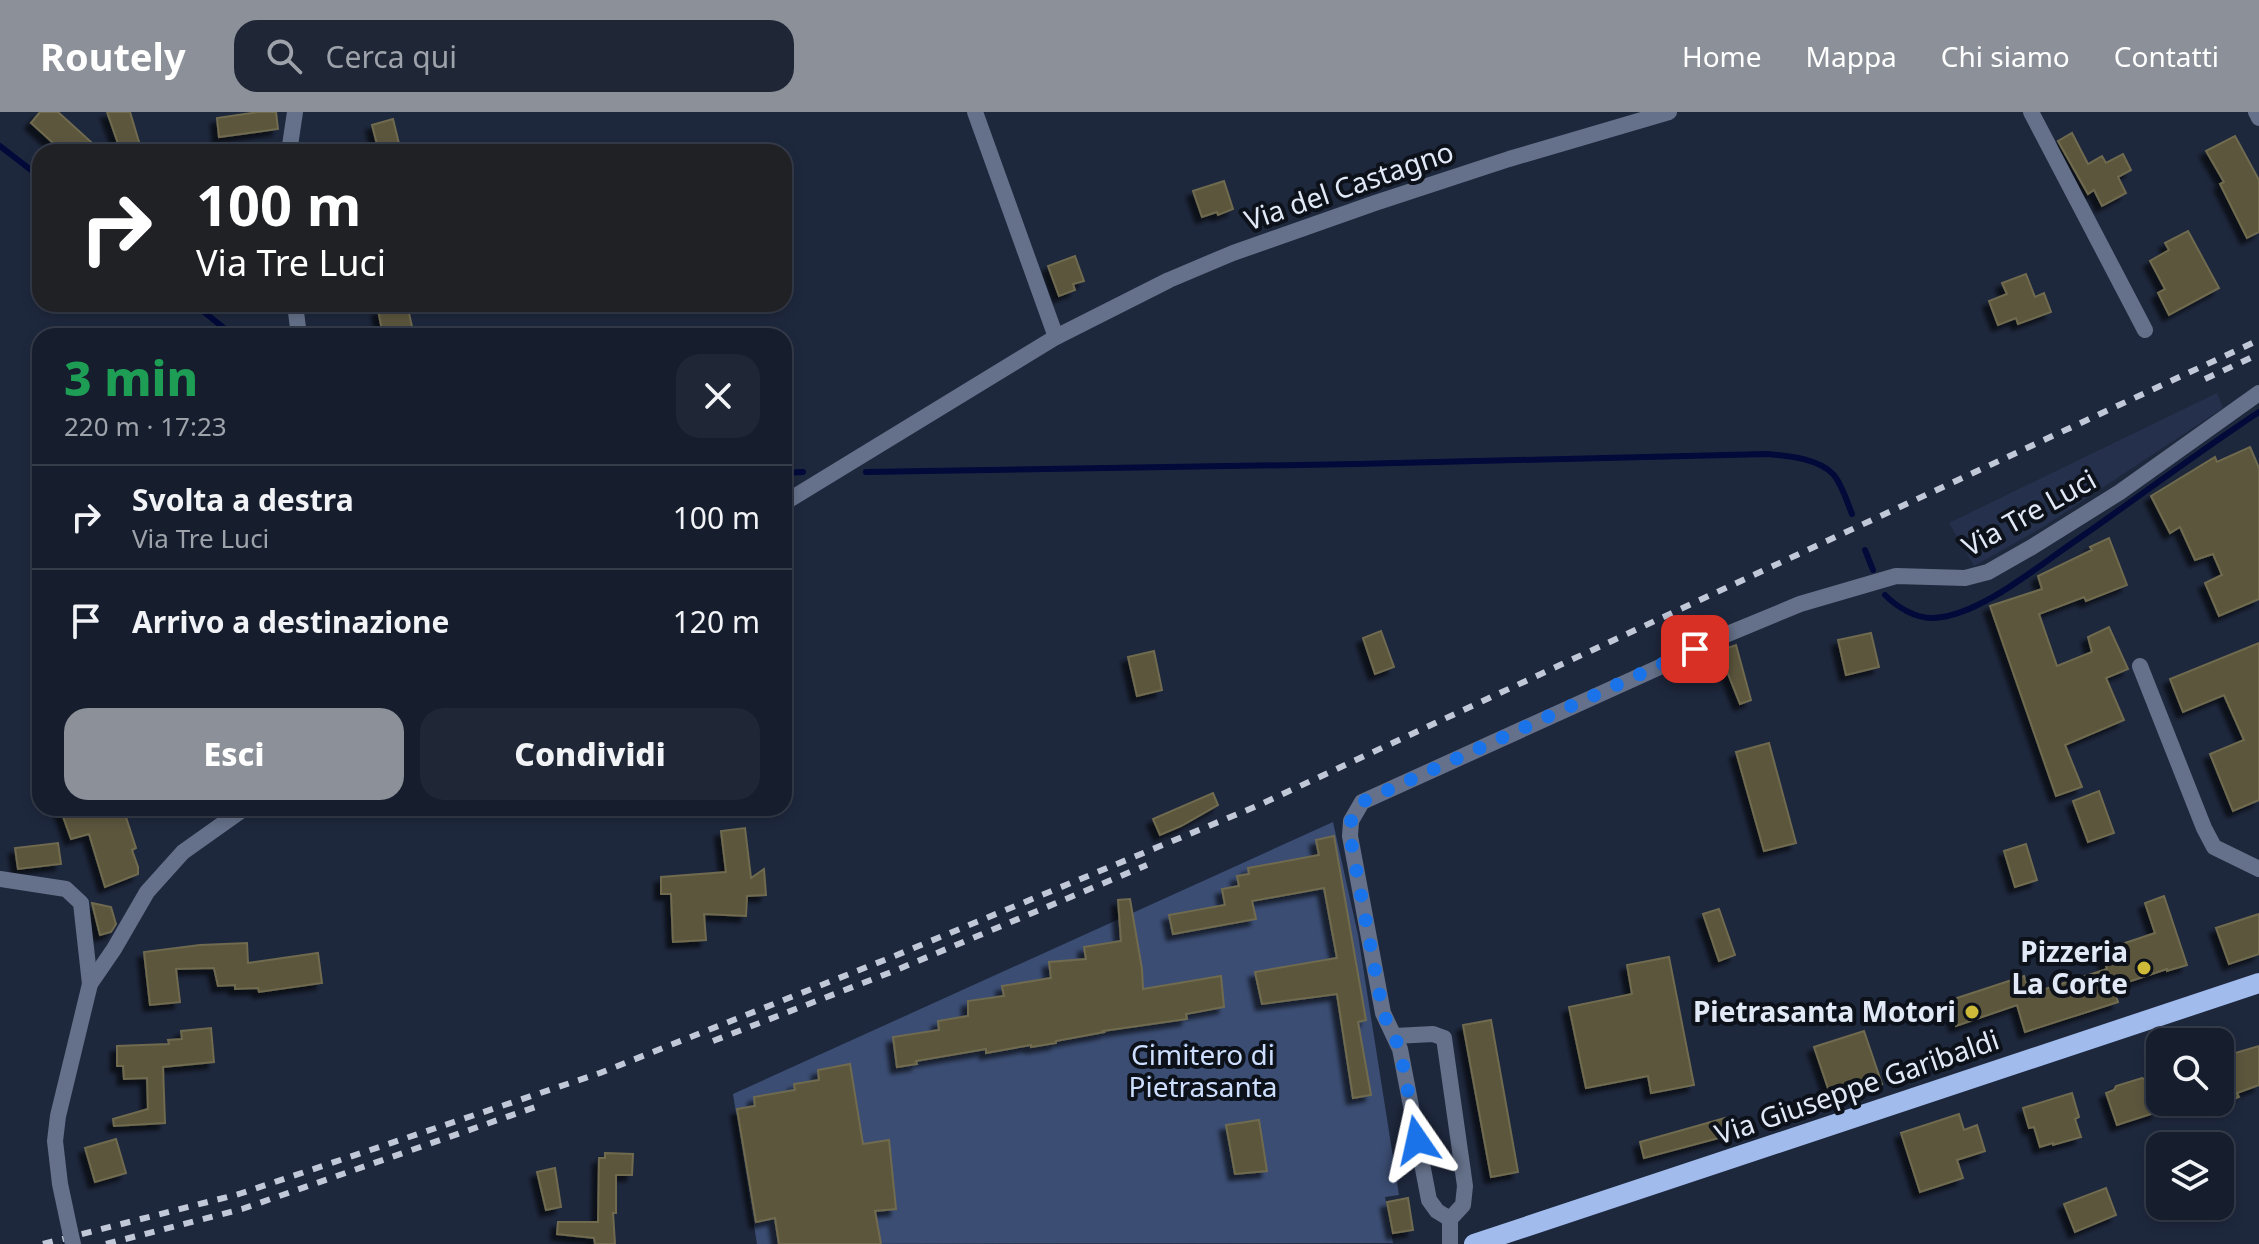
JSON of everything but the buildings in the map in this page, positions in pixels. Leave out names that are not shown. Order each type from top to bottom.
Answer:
[{"type":"main road","name":"Via Giuseppe Garibaldi","points":[[1474,1244],[2259,983]]},
{"type":"street","points":[[290,144],[295,112]]},
{"type":"street","points":[[975,112],[1056,337]]},
{"type":"street","name":"Via del Castagno","points":[[792,498],[1056,337],[1169,280],[1233,253],[1509,159],[1669,112]]},
{"type":"street","points":[[2031,112],[2145,330]]},
{"type":"street","points":[[2256,112],[2259,118]]},
{"type":"street","name":"Via Tre Luci","points":[[1450,1219],[1437,1211],[1429,1200],[1400,1049],[1383,1013],[1350,836],[1351,821],[1362,802],[1718,638],[1800,604],[1896,576],[1965,578],[1988,572],[2120,492],[2259,393]]},
{"type":"street","points":[[2140,666],[2214,847],[2259,869]]},
{"type":"street","points":[[90,984],[147,892],[183,852],[234,816]]},
{"type":"street","points":[[0,879],[66,889],[81,903],[90,984],[58,1116],[55,1141],[71,1238]]},
{"type":"street","points":[[1395,1036],[1433,1034],[1444,1038],[1465,1186],[1463,1205],[1450,1219],[1450,1244]]},
{"type":"shaded area","points":[[2217,393],[2223,408],[2043,527],[1974,566],[1949,523]]},
{"type":"green space","name":"Cimitero di Pietrasanta","points":[[1333,822],[1358,935],[1399,1195],[1385,1197],[1393,1243],[757,1244],[733,1094]]},
{"type":"waterway","points":[[0,146],[32,171]]},
{"type":"waterway","points":[[204,312],[224,328]]},
{"type":"waterway","points":[[1885,595],[1907,611],[1927,618],[1951,615],[1986,601],[2259,412]]},
{"type":"waterway","points":[[866,472],[1767,454],[1819,464],[1839,483],[1852,514]]},
{"type":"waterway","points":[[792,473],[803,472]]},
{"type":"waterway","points":[[1865,550],[1873,570]]},
{"type":"railway","points":[[43,1244],[239,1194],[600,1073],[892,957],[1257,806],[2259,340]]},
{"type":"railway","points":[[2205,379],[2259,354]]},
{"type":"railway","points":[[713,1041],[894,971],[1147,865]]},
{"type":"railway","points":[[106,1244],[242,1209],[541,1105]]},
{"type":"place","name":"Pizzeria La Corte","points":[[2144,968]]},
{"type":"place","name":"Pietrasanta Motori","points":[[1972,1012]]},
{"type":"route","points":[[1417,1140],[1400,1049],[1383,1013],[1350,836],[1351,821],[1362,802],[1695,649]]}]
